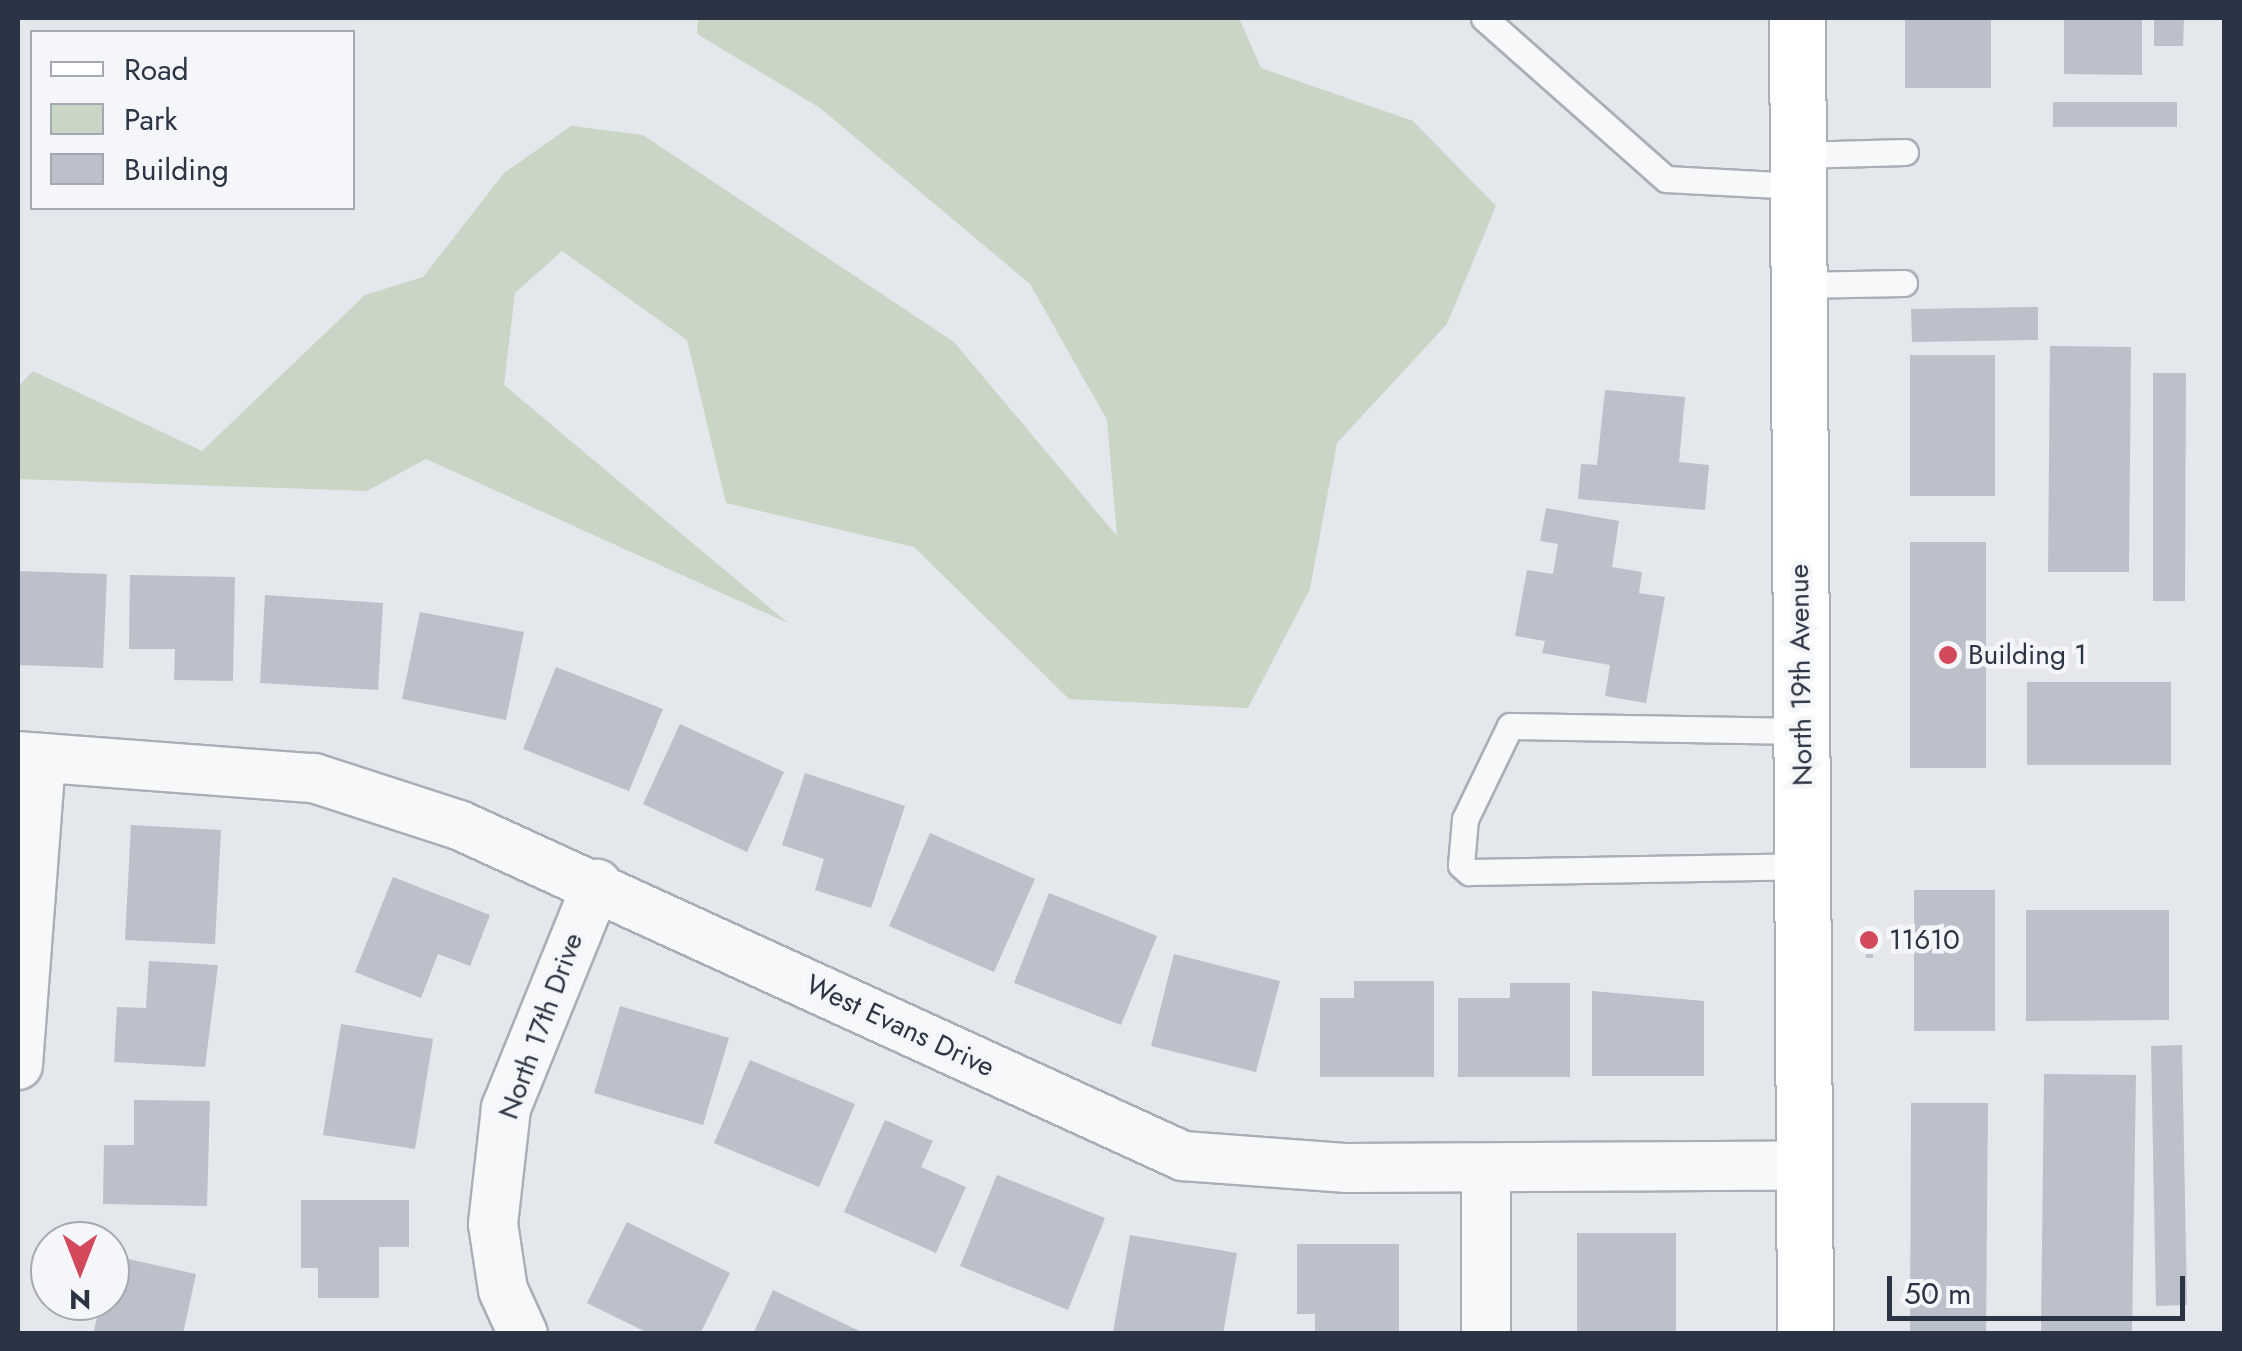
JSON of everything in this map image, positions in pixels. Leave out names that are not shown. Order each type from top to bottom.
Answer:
[{"type":"main road","name":"North 19th Avenue","points":[[1797,18],[1804,1334]]},
{"type":"street","name":"West Evans Drive","points":[[29,757],[314,778],[459,824],[1183,1156],[1259,1166],[1804,1166]]},
{"type":"street","points":[[18,1066],[29,757]]},
{"type":"street","name":"North 17th Drive","points":[[523,1334],[503,1290],[493,1224],[506,1108],[597,884]]},
{"type":"street","points":[[1486,1168],[1486,1334]]},
{"type":"lane","points":[[1484,18],[1666,179],[1797,171],[1906,152]]},
{"type":"lane","points":[[1798,284],[1904,282]]},
{"type":"lane","points":[[1802,731],[1510,726],[1465,819],[1461,865],[1469,872],[1803,866]]},
{"type":"green space","points":[[698,18],[1239,18],[1261,68],[1413,121],[1496,206],[1447,324],[1337,443],[1310,589],[1248,708],[1069,699],[914,547],[726,503],[687,340],[562,251],[515,293],[504,385],[788,623],[426,459],[367,491],[18,479],[18,387],[33,371],[202,451],[365,295],[423,277],[504,173],[571,126],[643,135],[954,342],[1117,536],[1107,420],[1030,284],[820,108],[697,34]]},
{"type":"building","points":[[1905,18],[1991,18],[1991,88],[1905,88]]},
{"type":"building","points":[[2064,18],[2142,18],[2142,75],[2064,74]]},
{"type":"building","points":[[2154,18],[2184,18],[2183,46],[2154,46]]},
{"type":"building","points":[[2053,102],[2177,102],[2177,127],[2053,127]]},
{"type":"building","points":[[2038,307],[2038,340],[1912,342],[1911,309]]},
{"type":"building","points":[[2050,346],[2131,347],[2129,572],[2048,572]]},
{"type":"building","points":[[1910,355],[1995,355],[1995,496],[1910,496]]},
{"type":"building","points":[[2153,373],[2186,373],[2185,601],[2153,601]]},
{"type":"building","points":[[1605,390],[1685,397],[1679,462],[1709,465],[1705,510],[1578,499],[1581,464],[1597,465]]},
{"type":"building","points":[[1546,508],[1619,521],[1612,567],[1642,572],[1639,593],[1665,597],[1646,703],[1605,696],[1610,665],[1542,653],[1545,641],[1515,636],[1527,570],[1553,574],[1558,544],[1540,541]]},
{"type":"building","name":"Building 1","points":[[1910,542],[1986,542],[1986,768],[1910,768]]},
{"type":"building","points":[[18,571],[107,574],[103,668],[18,665]]},
{"type":"building","points":[[130,575],[235,577],[233,681],[174,680],[175,649],[129,649]]},
{"type":"building","points":[[265,595],[383,603],[378,690],[260,683]]},
{"type":"building","points":[[420,612],[524,632],[506,720],[402,699]]},
{"type":"building","points":[[556,667],[663,709],[629,791],[523,749]]},
{"type":"building","points":[[2027,682],[2171,682],[2171,765],[2027,765]]},
{"type":"building","points":[[680,724],[784,772],[747,852],[643,804]]},
{"type":"building","points":[[805,773],[905,806],[871,908],[815,890],[824,859],[782,845]]},
{"type":"building","points":[[131,825],[221,830],[215,944],[125,940]]},
{"type":"building","points":[[930,833],[1035,879],[994,972],[889,926]]},
{"type":"building","points":[[393,877],[490,915],[470,966],[438,954],[421,998],[355,972]]},
{"type":"building","points":[[1914,890],[1995,890],[1995,1031],[1914,1031]]},
{"type":"building","points":[[1049,893],[1157,936],[1121,1025],[1014,983]]},
{"type":"building","points":[[2026,910],[2169,910],[2169,1020],[2026,1021]]},
{"type":"building","points":[[1866,934],[1873,934],[1873,958],[1866,958]]},
{"type":"building","points":[[1174,954],[1280,981],[1256,1072],[1151,1046]]},
{"type":"building","points":[[149,961],[218,965],[205,1067],[114,1062],[117,1007],[146,1008]]},
{"type":"building","points":[[1354,981],[1434,981],[1434,1077],[1320,1077],[1320,998],[1354,998]]},
{"type":"building","points":[[1510,983],[1570,983],[1570,1077],[1458,1077],[1458,998],[1510,998]]},
{"type":"building","points":[[1592,991],[1704,1001],[1704,1076],[1592,1076]]},
{"type":"building","points":[[620,1006],[729,1038],[703,1125],[594,1093]]},
{"type":"building","points":[[341,1024],[433,1039],[415,1149],[323,1135]]},
{"type":"building","points":[[2182,1045],[2187,1305],[2156,1306],[2151,1046]]},
{"type":"building","points":[[750,1060],[855,1104],[819,1187],[714,1143]]},
{"type":"building","points":[[2044,1074],[2136,1075],[2132,1334],[2041,1334]]},
{"type":"building","points":[[134,1100],[210,1101],[207,1206],[103,1204],[104,1145],[134,1145]]},
{"type":"building","points":[[1911,1103],[1988,1103],[1986,1334],[1910,1334]]},
{"type":"building","points":[[885,1120],[933,1141],[921,1167],[966,1187],[936,1253],[844,1212]]},
{"type":"building","points":[[997,1175],[1105,1218],[1068,1310],[960,1266]]},
{"type":"building","points":[[301,1200],[409,1200],[409,1247],[379,1247],[379,1298],[318,1298],[318,1268],[301,1268]]},
{"type":"building","points":[[627,1222],[730,1273],[700,1334],[650,1334],[587,1303]]},
{"type":"building","points":[[1577,1233],[1676,1233],[1676,1334],[1577,1334]]},
{"type":"building","points":[[1130,1235],[1237,1253],[1223,1334],[1113,1332]]},
{"type":"building","points":[[1297,1244],[1399,1244],[1399,1334],[1315,1334],[1315,1314],[1297,1314]]},
{"type":"building","points":[[130,1259],[196,1274],[183,1334],[93,1334],[96,1321],[130,1321]]},
{"type":"building","points":[[773,1290],[866,1334],[753,1334]]},
{"type":"place","name":"Building 1","points":[[1948,655]]},
{"type":"place","name":"11610","points":[[1869,940]]}]
